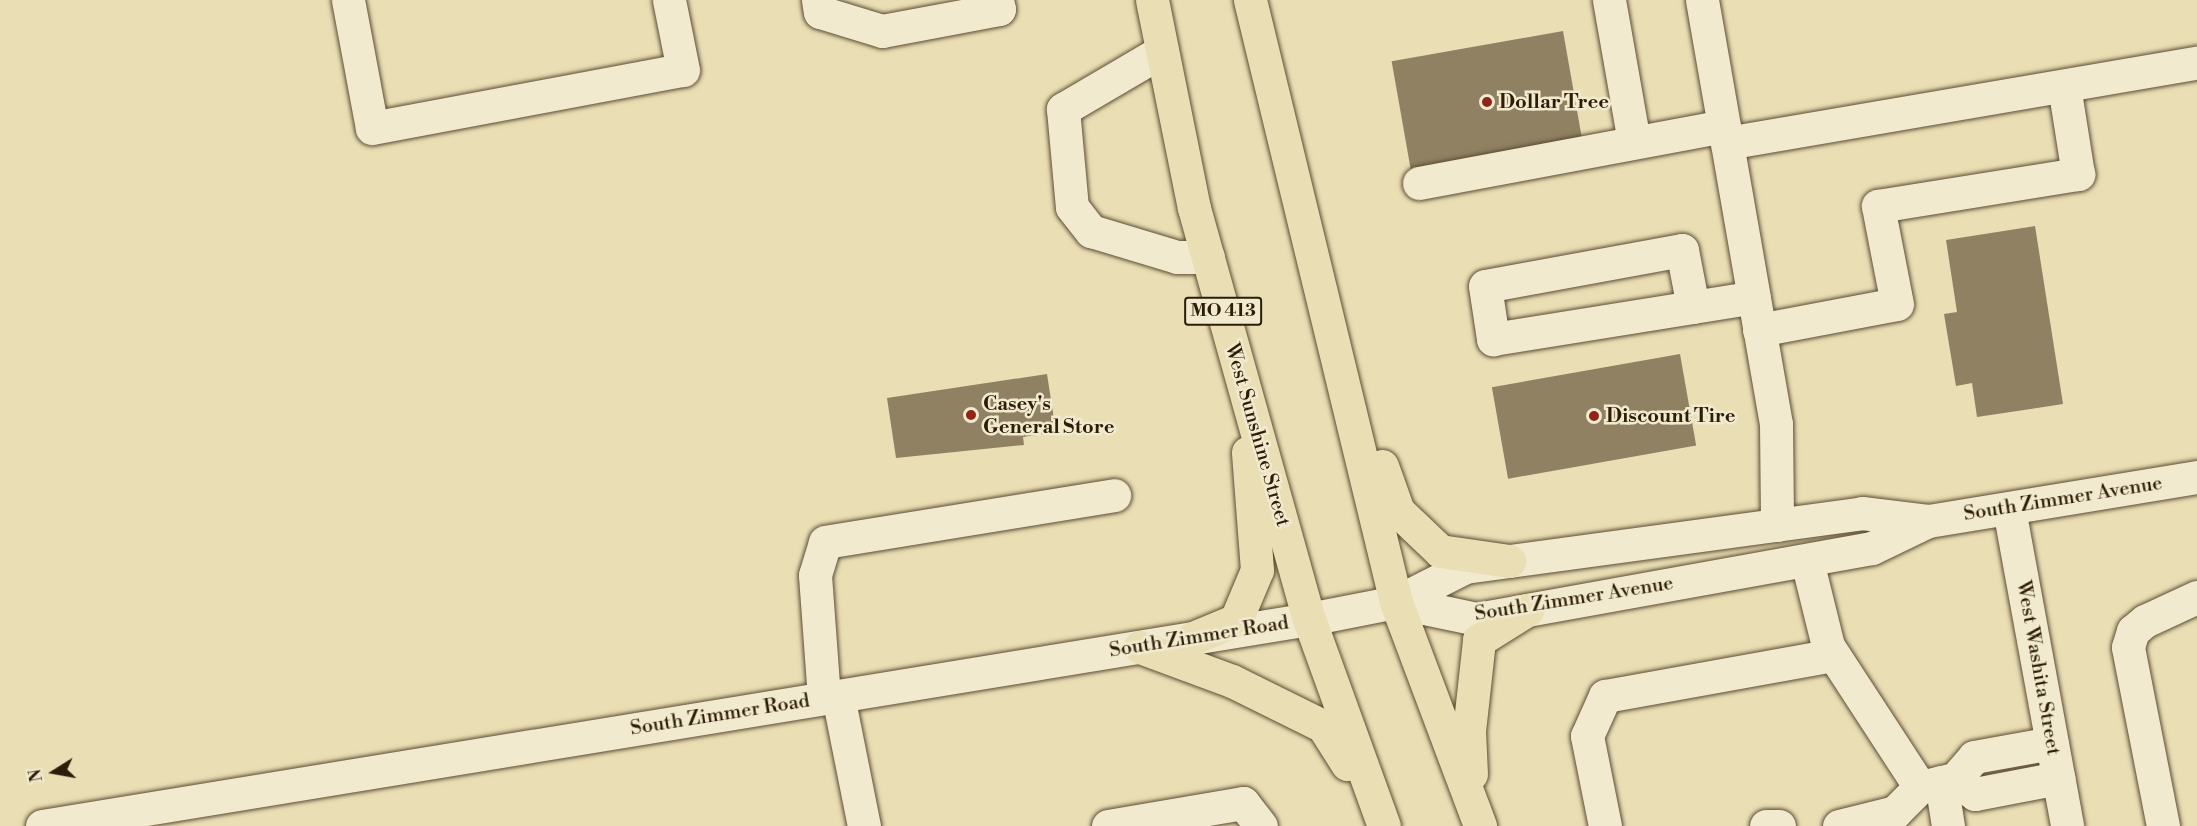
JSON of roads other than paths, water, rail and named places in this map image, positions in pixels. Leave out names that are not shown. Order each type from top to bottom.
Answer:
[{"type":"main road","name":"West Sunshine Street","points":[[1152,0],[1208,257],[1232,344],[1309,619],[1382,822]]},
{"type":"main road","points":[[1250,0],[1396,602],[1476,815]]},
{"type":"main road","points":[[1329,324],[1398,511],[1440,552],[1509,561]]},
{"type":"main road","points":[[1193,638],[1236,620],[1257,570],[1232,344]]},
{"type":"main road","points":[[1476,815],[1468,731],[1479,640],[1527,610]]},
{"type":"main road","points":[[1140,647],[1232,681],[1323,726],[1382,822]]},
{"type":"street","points":[[348,0],[372,128],[683,70],[669,0]]},
{"type":"street","points":[[818,0],[820,12],[882,31],[999,9],[997,0]]},
{"type":"street","points":[[1610,0],[1634,142]]},
{"type":"street","points":[[1702,0],[1776,424],[1777,525]]},
{"type":"street","points":[[1162,51],[1063,109],[1072,207],[1091,231],[1177,257],[1208,257]]},
{"type":"street","points":[[1419,183],[1634,142],[1726,134],[2064,86],[2197,63]]},
{"type":"street","points":[[1759,330],[1897,304],[1878,206],[2078,174],[2064,86]]},
{"type":"street","points":[[1693,307],[1682,250],[1485,286],[1493,339],[1693,307],[1754,297]]},
{"type":"street","name":"South Zimmer Avenue","points":[[1396,602],[1465,567],[1862,513],[1928,521],[2197,477]]},
{"type":"street","points":[[864,826],[831,697],[815,575],[825,542],[1114,495]]},
{"type":"street","name":"West Washita Street","points":[[2009,509],[2067,826]]},
{"type":"street","name":"South Zimmer Avenue","points":[[1396,602],[1477,619],[1872,548],[1928,521]]},
{"type":"street","points":[[1807,561],[1819,623],[1832,655],[1939,783],[1948,826]]},
{"type":"street","points":[[2163,826],[2128,647],[2133,631],[2145,621],[2197,597]]},
{"type":"street","name":"South Zimmer Road","points":[[42,826],[1140,647],[1396,602]]},
{"type":"street","points":[[1605,826],[1587,736],[1605,696],[1626,690],[1832,655]]},
{"type":"street","points":[[1839,826],[1895,812],[1974,757],[2052,743]]},
{"type":"street","points":[[1939,783],[1975,794],[2058,778]]},
{"type":"street","points":[[1108,826],[1243,803],[1261,826]]},
{"type":"street","points":[[1766,826],[1779,826]]},
{"type":"place","name":"Dollar Tree","points":[[1487,102]]},
{"type":"place","name":"Casey's General Store","points":[[971,415]]},
{"type":"place","name":"Discount Tire","points":[[1594,416]]}]
